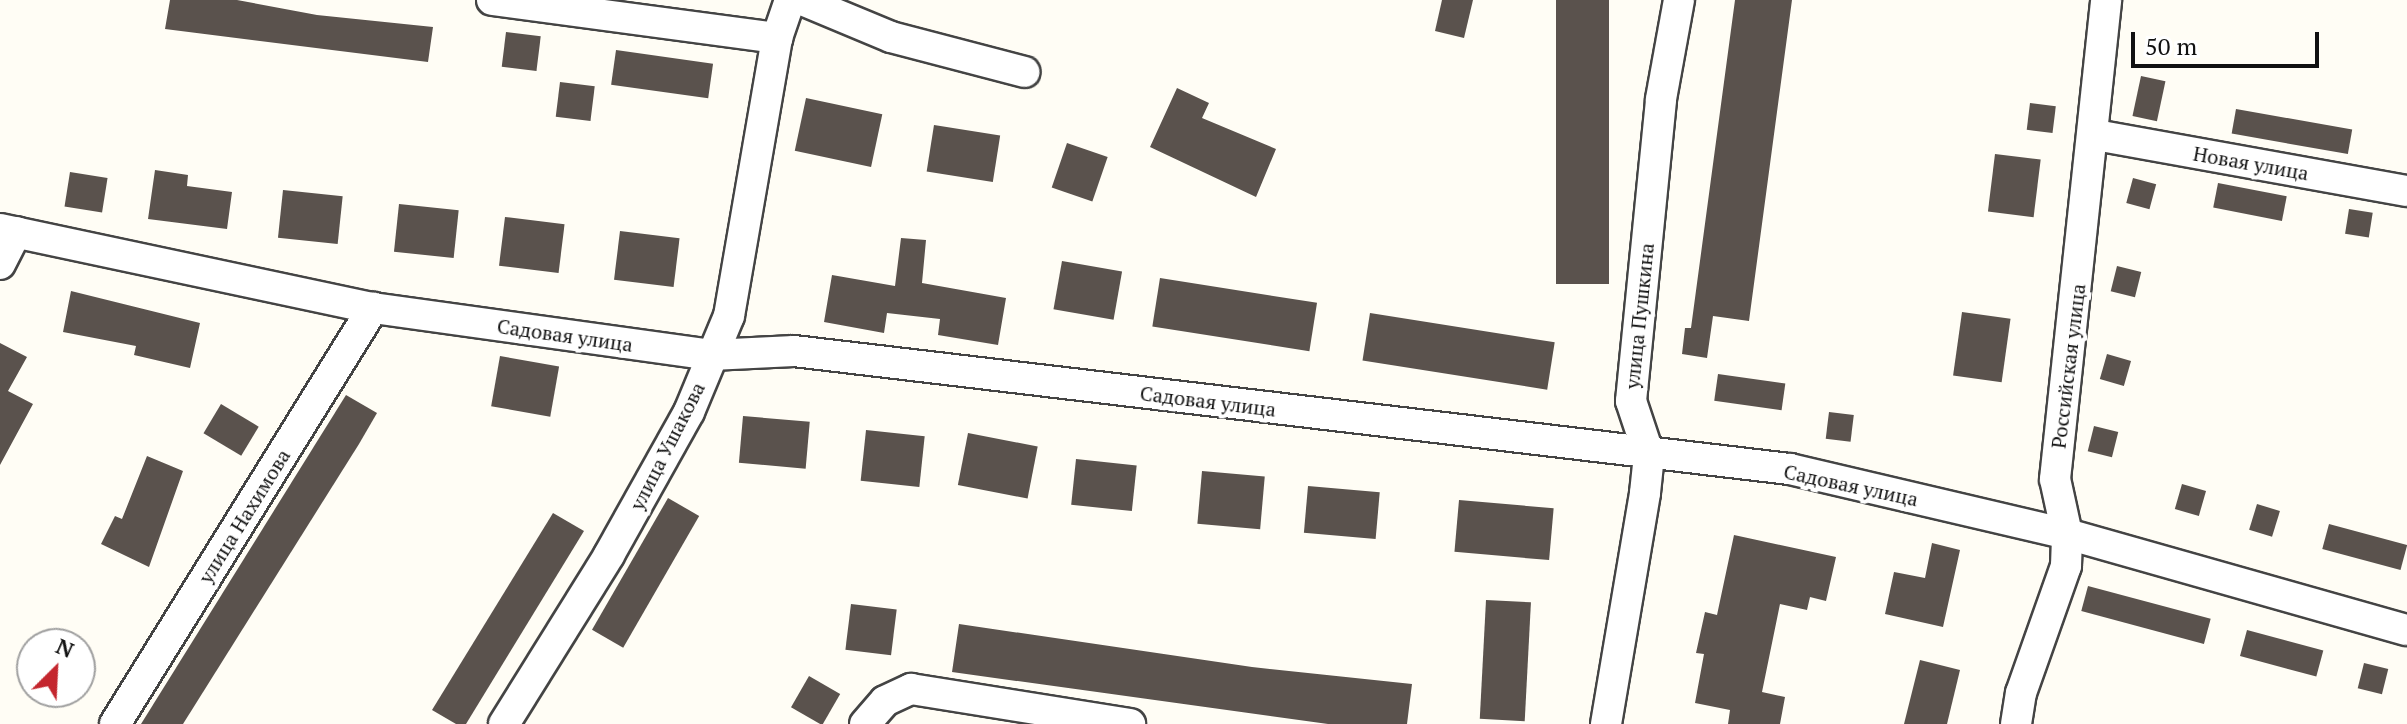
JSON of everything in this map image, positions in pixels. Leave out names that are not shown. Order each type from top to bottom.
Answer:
[{"type":"street","points":[[492,0],[777,38]]},
{"type":"street","name":"улица Ушакова","points":[[504,724],[617,542],[689,412],[729,316],[777,38],[790,0]]},
{"type":"street","points":[[802,0],[891,37],[1024,72]]},
{"type":"street","name":"улица Пушкина","points":[[1606,724],[1649,455],[1631,401],[1661,99],[1679,0]]},
{"type":"street","name":"Российская улица","points":[[2016,724],[2021,693],[2066,566],[2067,534],[2055,479],[2095,135],[2106,0]]},
{"type":"street","name":"Новая улица","points":[[2095,135],[2407,191]]},
{"type":"street","points":[[0,264],[8,230]]},
{"type":"street","name":"Садовая улица","points":[[8,230],[373,308],[711,355],[794,351],[1649,455],[1790,469],[2067,534],[2407,630]]},
{"type":"street","name":"улица Нахимова","points":[[115,724],[373,308]]},
{"type":"street","points":[[865,724],[885,701],[911,689],[1130,724]]},
{"type":"building","points":[[170,0],[237,0],[317,15],[433,27],[428,62],[165,29]]},
{"type":"building","points":[[1442,0],[1473,0],[1464,38],[1435,31]]},
{"type":"building","points":[[1556,0],[1609,0],[1609,284],[1556,284]]},
{"type":"building","points":[[1735,0],[1792,0],[1749,321],[1713,316],[1707,358],[1682,354],[1685,328],[1691,328]]},
{"type":"building","points":[[506,32],[541,36],[536,71],[502,67]]},
{"type":"building","points":[[616,50],[713,64],[708,98],[611,85]]},
{"type":"building","points":[[2141,76],[2165,81],[2157,121],[2132,116]]},
{"type":"building","points":[[560,82],[595,86],[590,121],[556,117]]},
{"type":"building","points":[[1177,88],[1209,103],[1202,118],[1276,149],[1256,197],[1150,147]]},
{"type":"building","points":[[806,98],[882,114],[871,167],[795,151]]},
{"type":"building","points":[[2030,103],[2056,106],[2053,133],[2027,130]]},
{"type":"building","points":[[2236,109],[2352,129],[2348,154],[2232,134]]},
{"type":"building","points":[[934,125],[1000,135],[993,182],[927,171]]},
{"type":"building","points":[[1067,143],[1108,157],[1092,201],[1052,187]]},
{"type":"building","points":[[1995,154],[2041,160],[2034,217],[1988,212]]},
{"type":"building","points":[[155,170],[188,175],[187,186],[232,192],[227,229],[148,219]]},
{"type":"building","points":[[70,172],[108,178],[102,213],[65,207]]},
{"type":"building","points":[[2133,178],[2156,184],[2149,209],[2126,203]]},
{"type":"building","points":[[2218,183],[2287,196],[2282,221],[2213,208]]},
{"type":"building","points":[[283,190],[343,196],[338,244],[278,238]]},
{"type":"building","points":[[399,204],[459,210],[454,258],[394,252]]},
{"type":"building","points":[[2349,209],[2373,213],[2369,237],[2345,234]]},
{"type":"building","points":[[505,217],[565,224],[559,273],[499,266]]},
{"type":"building","points":[[620,231],[680,238],[674,287],[614,280]]},
{"type":"building","points":[[901,238],[926,240],[922,283],[1006,298],[998,345],[938,335],[940,319],[887,313],[884,333],[824,322],[832,275],[895,286]]},
{"type":"building","points":[[1062,261],[1122,272],[1114,320],[1053,309]]},
{"type":"building","points":[[2117,266],[2141,272],[2135,297],[2111,291]]},
{"type":"building","points":[[1160,278],[1317,303],[1309,351],[1152,326]]},
{"type":"building","points":[[71,291],[200,323],[190,368],[134,355],[136,346],[63,332]]},
{"type":"building","points":[[1962,312],[2011,319],[2002,382],[1953,375]]},
{"type":"building","points":[[1370,313],[1555,342],[1547,390],[1362,360]]},
{"type":"building","points":[[0,343],[27,357],[8,391],[33,404],[0,465]]},
{"type":"building","points":[[2107,354],[2131,361],[2124,386],[2100,379]]},
{"type":"building","points":[[500,356],[559,366],[550,417],[491,406]]},
{"type":"building","points":[[1718,374],[1785,383],[1782,410],[1714,401]]},
{"type":"building","points":[[346,395],[377,413],[359,444],[183,724],[141,724]]},
{"type":"building","points":[[221,404],[259,427],[241,456],[203,433]]},
{"type":"building","points":[[1829,412],[1854,415],[1851,442],[1826,439]]},
{"type":"building","points":[[743,416],[810,422],[806,469],[739,463]]},
{"type":"building","points":[[2094,426],[2118,432],[2112,457],[2088,451]]},
{"type":"building","points":[[866,430],[925,436],[919,487],[861,481]]},
{"type":"building","points":[[968,433],[1038,447],[1028,499],[958,485]]},
{"type":"building","points":[[147,456],[183,471],[149,567],[101,544],[115,516],[122,519]]},
{"type":"building","points":[[1076,459],[1137,465],[1132,511],[1071,505]]},
{"type":"building","points":[[1202,471],[1265,476],[1260,529],[1197,524]]},
{"type":"building","points":[[2182,484],[2206,491],[2199,516],[2175,509]]},
{"type":"building","points":[[1308,486],[1380,492],[1376,539],[1304,533]]},
{"type":"building","points":[[668,498],[699,516],[623,648],[592,630]]},
{"type":"building","points":[[1459,500],[1554,508],[1549,560],[1454,552]]},
{"type":"building","points":[[2257,504],[2280,511],[2272,537],[2249,530]]},
{"type":"building","points":[[553,513],[584,531],[466,724],[456,724],[432,710]]},
{"type":"building","points":[[2329,524],[2407,545],[2401,570],[2322,549]]},
{"type":"building","points":[[1734,535],[1836,557],[1826,601],[1810,597],[1807,610],[1780,604],[1762,692],[1785,697],[1780,724],[1728,724],[1730,710],[1695,703],[1704,654],[1696,653],[1705,612],[1717,615]]},
{"type":"building","points":[[1932,543],[1960,550],[1943,627],[1885,614],[1894,572],[1925,578]]},
{"type":"building","points":[[2088,586],[2211,619],[2204,644],[2081,611]]},
{"type":"building","points":[[1486,600],[1531,602],[1525,721],[1480,719]]},
{"type":"building","points":[[851,604],[897,610],[891,655],[845,650]]},
{"type":"building","points":[[959,624],[1252,667],[1412,684],[1407,724],[1328,724],[952,672]]},
{"type":"building","points":[[2247,630],[2323,650],[2316,677],[2240,656]]},
{"type":"building","points":[[1920,660],[1960,670],[1947,724],[1904,724]]},
{"type":"building","points":[[2364,663],[2388,669],[2382,694],[2358,688]]},
{"type":"building","points":[[809,676],[840,694],[823,724],[791,707]]}]
